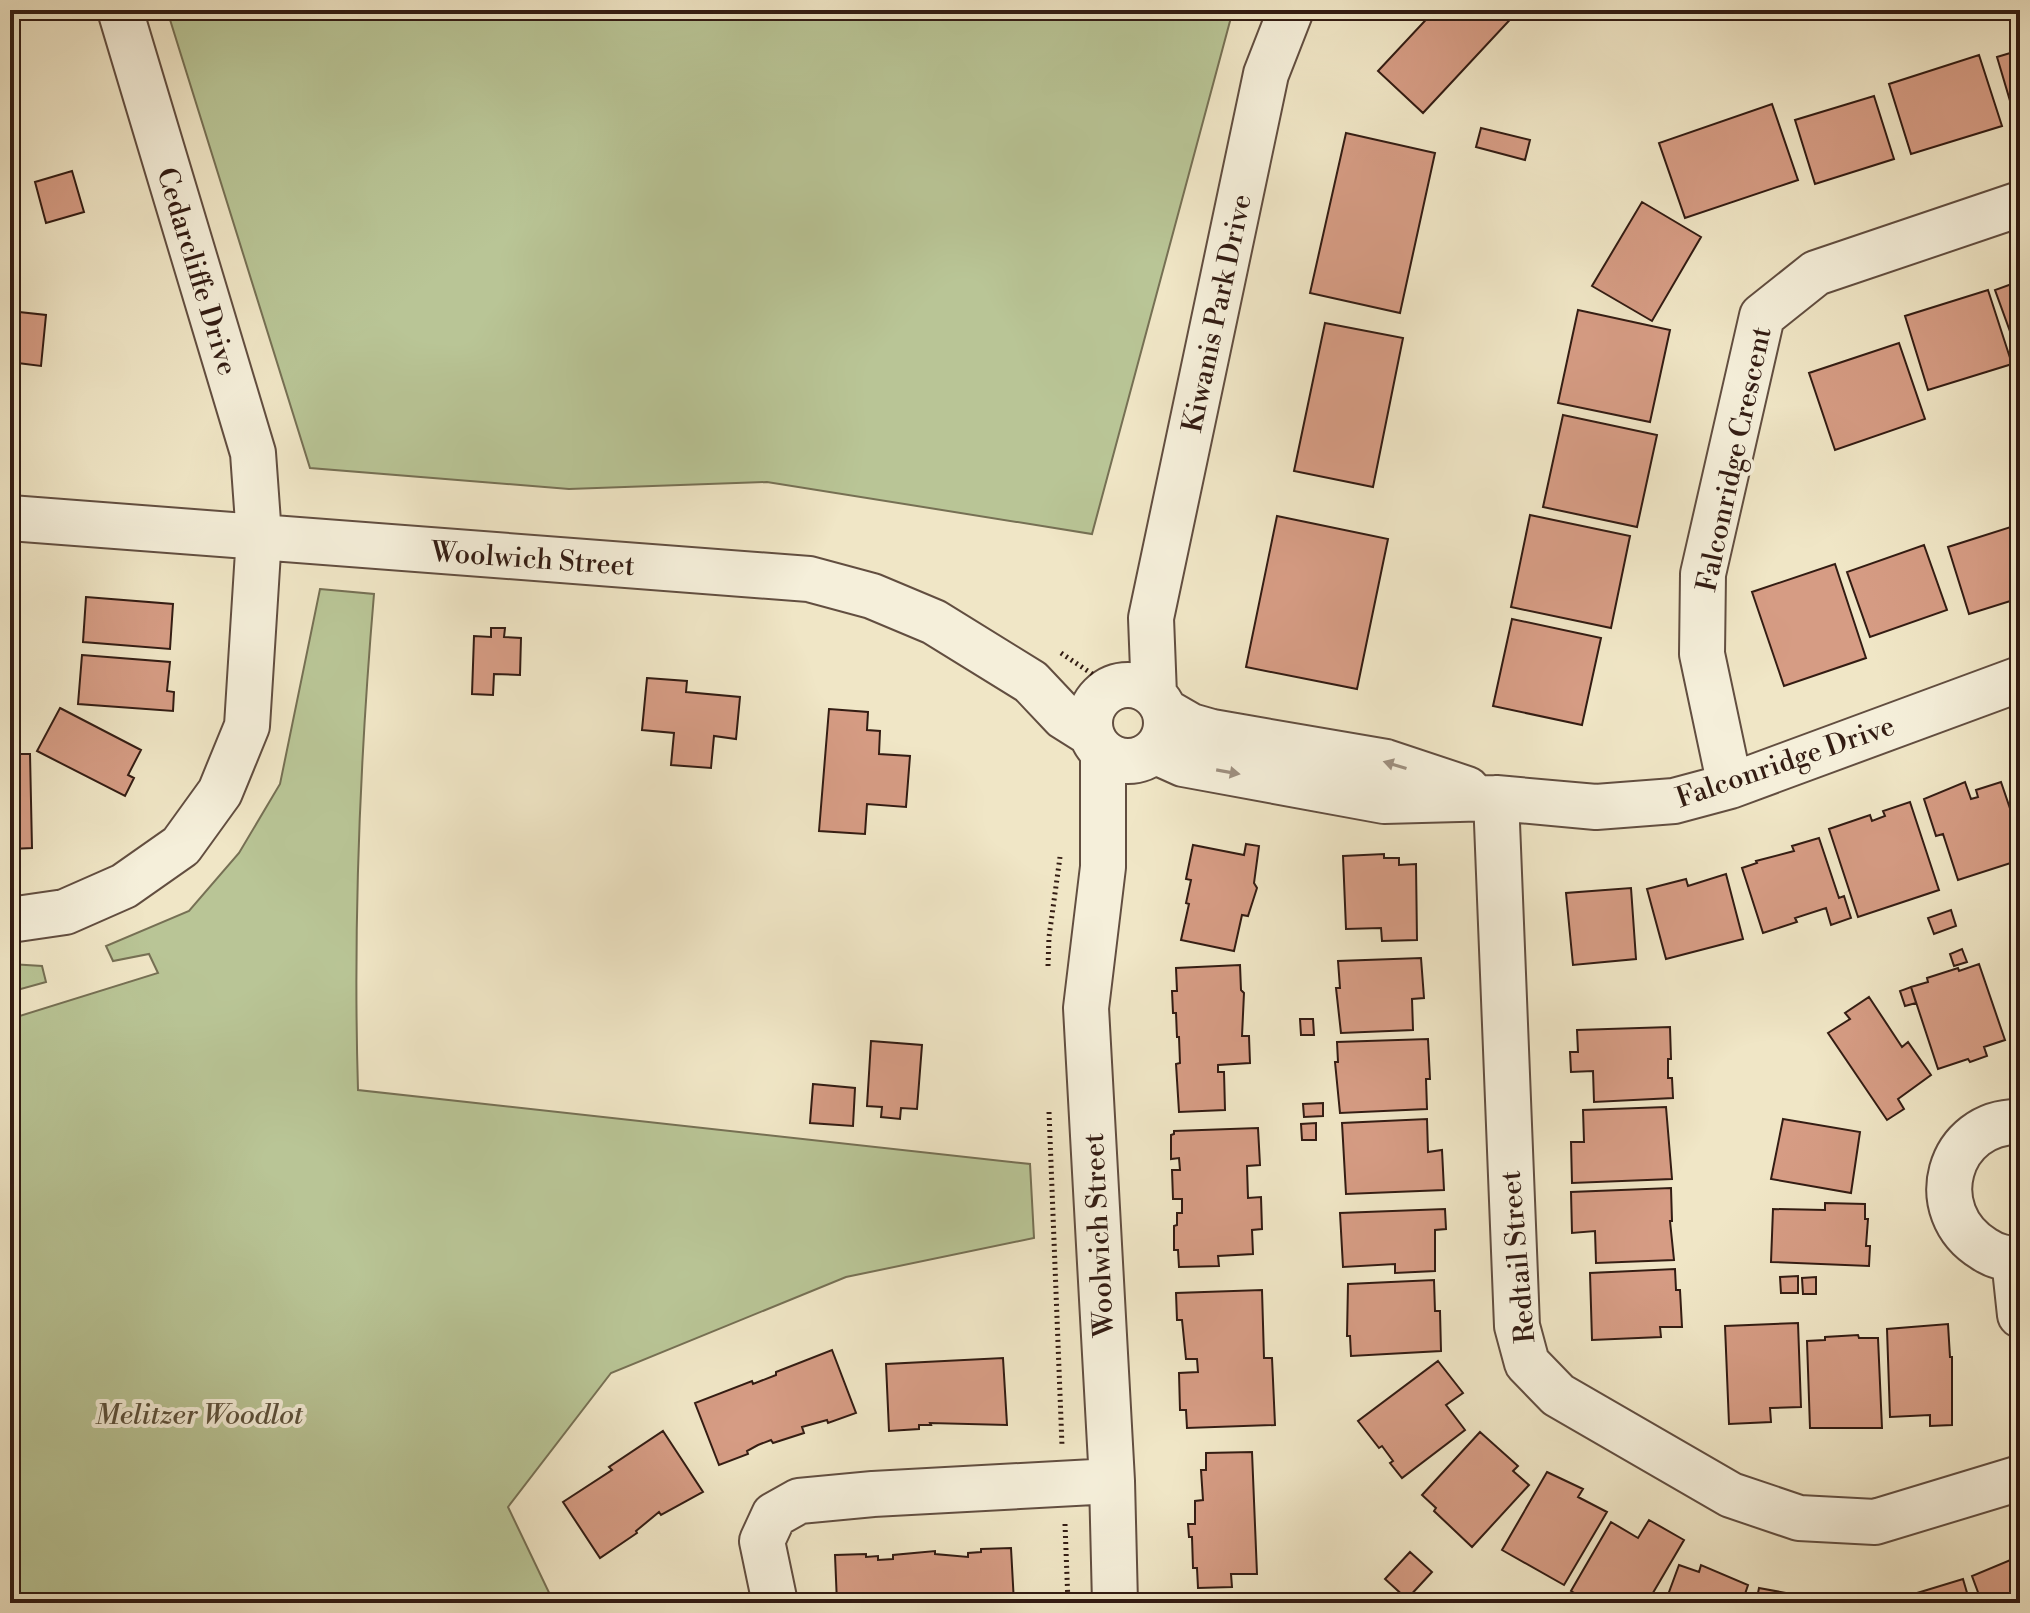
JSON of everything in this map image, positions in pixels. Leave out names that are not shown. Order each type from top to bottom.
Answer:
[{"type":"street","name":"Cedarcliffe Drive","points":[[10,920],[65,912],[124,886],[181,846],[220,792],[247,726],[259,536],[253,453],[120,10]]},
{"type":"street","name":"Kiwanis Park Drive","points":[[1128,723],[1266,74],[1291,10]]},
{"type":"street","name":"Falconridge Crescent","points":[[1730,786],[1702,654],[1703,574],[1762,316],[1816,273],[2020,204]]},
{"type":"street","name":"Woolwich Street","points":[[10,518],[809,579],[872,596],[934,622],[1031,682],[1074,686],[1128,723],[1128,812],[1103,867],[1086,1008],[1112,1481],[1115,1603]]},
{"type":"street","name":"Falconridge Drive","points":[[1128,723],[1191,726],[1386,762],[1496,798],[1596,807],[1674,801],[1730,786],[2020,679]]},
{"type":"street","name":"Redtail Street","points":[[1496,798],[1517,1326],[1527,1363],[1558,1395],[1718,1488],[1799,1518],[1875,1522],[2020,1478]]},
{"type":"street","points":[[2020,1122],[1993,1126],[1973,1137],[1958,1155],[1949,1177],[1949,1201],[1956,1223],[1971,1241],[1991,1254],[2017,1259],[2020,1315]]},
{"type":"street","points":[[775,1603],[762,1541],[774,1515],[799,1501],[1112,1481]]},
{"type":"green space","points":[[167,10],[1233,10],[1092,534],[767,482],[569,489],[310,468]]},
{"type":"green space","name":"Melitzer Woodlot","points":[[320,589],[374,594],[359,842],[356,966],[358,1090],[1030,1164],[1034,1238],[846,1277],[611,1373],[508,1507],[554,1603],[10,1603],[10,1019],[158,973],[149,954],[113,961],[106,946],[189,911],[239,853],[280,784]]},
{"type":"green space","points":[[10,964],[42,966],[46,982],[10,992]]},
{"type":"building","points":[[1435,10],[1519,10],[1423,113],[1378,71]]},
{"type":"building","points":[[2020,50],[2020,120],[2016,121],[1997,57]]},
{"type":"building","points":[[1979,55],[2002,126],[1911,154],[1889,84]]},
{"type":"building","points":[[1874,96],[1894,159],[1815,184],[1795,120]]},
{"type":"building","points":[[1772,104],[1798,180],[1685,218],[1659,143]]},
{"type":"building","points":[[1481,128],[1530,140],[1525,160],[1476,147]]},
{"type":"building","points":[[1346,133],[1435,153],[1400,313],[1310,293]]},
{"type":"building","points":[[72,171],[84,212],[46,223],[35,182]]},
{"type":"building","points":[[1642,202],[1701,237],[1652,321],[1592,286]]},
{"type":"building","points":[[2020,281],[2020,359],[1995,290]]},
{"type":"building","points":[[1988,290],[2012,364],[1928,390],[1905,316]]},
{"type":"building","points":[[1578,310],[1670,330],[1650,422],[1558,403]]},
{"type":"building","points":[[10,311],[46,315],[41,366],[10,362]]},
{"type":"building","points":[[1325,323],[1403,338],[1373,487],[1294,471]]},
{"type":"building","points":[[1899,343],[1925,419],[1835,450],[1809,373]]},
{"type":"building","points":[[1563,415],[1657,435],[1637,527],[1543,507]]},
{"type":"building","points":[[1530,515],[1630,536],[1611,628],[1511,607]]},
{"type":"building","points":[[1277,516],[1388,539],[1357,689],[1246,667]]},
{"type":"building","points":[[2020,524],[2020,598],[1969,614],[1948,547]]},
{"type":"building","points":[[1924,545],[1947,610],[1870,637],[1847,572]]},
{"type":"building","points":[[1835,564],[1866,658],[1784,686],[1752,592]]},
{"type":"building","points":[[10,586],[18,587],[12,668],[10,668]]},
{"type":"building","points":[[86,597],[173,604],[170,649],[83,642]]},
{"type":"building","points":[[1512,619],[1601,638],[1582,725],[1493,706]]},
{"type":"building","points":[[491,628],[505,628],[504,637],[521,638],[520,675],[494,674],[493,695],[472,694],[474,636],[491,637]]},
{"type":"building","points":[[82,655],[170,662],[167,691],[174,692],[173,711],[78,704]]},
{"type":"building","points":[[647,678],[687,681],[686,692],[740,697],[736,739],[714,736],[711,768],[671,765],[674,733],[642,730]]},
{"type":"building","points":[[60,708],[141,750],[128,775],[134,778],[125,796],[37,751]]},
{"type":"building","points":[[829,709],[868,712],[867,730],[880,731],[879,754],[910,756],[906,807],[867,804],[865,834],[819,831]]},
{"type":"building","points":[[10,754],[30,754],[32,848],[11,849]]},
{"type":"building","points":[[1965,782],[1971,799],[1978,797],[1976,790],[2001,782],[2020,838],[2020,860],[1958,880],[1943,834],[1936,836],[1924,799]]},
{"type":"building","points":[[1910,802],[1939,890],[1858,917],[1829,829],[1870,815],[1872,821],[1885,816],[1883,811]]},
{"type":"building","points":[[1819,838],[1839,898],[1844,896],[1851,918],[1831,925],[1826,908],[1763,933],[1742,868],[1794,851],[1792,846]]},
{"type":"building","points":[[1246,844],[1259,846],[1254,883],[1257,888],[1248,916],[1242,915],[1234,951],[1181,940],[1189,904],[1186,903],[1191,880],[1186,879],[1193,845],[1244,855]]},
{"type":"building","points":[[1384,854],[1384,858],[1399,858],[1399,865],[1416,864],[1417,940],[1382,941],[1381,928],[1346,929],[1343,856]]},
{"type":"building","points":[[1726,874],[1743,939],[1666,959],[1647,889],[1686,879],[1688,886]]},
{"type":"building","points":[[1631,888],[1636,959],[1573,965],[1566,893]]},
{"type":"building","points":[[1951,910],[1956,926],[1934,934],[1928,918]]},
{"type":"building","points":[[1962,949],[1967,962],[1954,966],[1950,954]]},
{"type":"building","points":[[1421,958],[1424,998],[1412,999],[1413,1030],[1341,1033],[1336,988],[1340,988],[1338,961]]},
{"type":"building","points":[[1979,964],[2005,1040],[1984,1047],[1987,1056],[1938,1069],[1911,987],[1928,982],[1927,978]]},
{"type":"building","points":[[1240,965],[1241,990],[1244,993],[1242,1036],[1249,1036],[1250,1063],[1218,1065],[1218,1072],[1224,1072],[1225,1110],[1179,1112],[1176,1064],[1180,1063],[1179,1037],[1172,991],[1177,991],[1176,968]]},
{"type":"building","points":[[1911,987],[1916,1003],[1905,1006],[1900,991]]},
{"type":"building","points":[[1869,997],[1902,1047],[1908,1042],[1931,1075],[1898,1099],[1904,1109],[1887,1120],[1828,1033],[1850,1019],[1845,1013]]},
{"type":"building","points":[[1300,1019],[1313,1019],[1314,1035],[1301,1035]]},
{"type":"building","points":[[1670,1027],[1668,1078],[1672,1078],[1673,1098],[1594,1102],[1593,1071],[1571,1072],[1570,1052],[1578,1052],[1577,1030]]},
{"type":"building","points":[[1428,1039],[1430,1079],[1426,1079],[1427,1109],[1340,1113],[1335,1062],[1338,1062],[1337,1042]]},
{"type":"building","points":[[871,1041],[922,1045],[917,1109],[901,1108],[900,1119],[881,1117],[882,1107],[867,1106]]},
{"type":"building","points":[[813,1084],[855,1088],[853,1126],[810,1123]]},
{"type":"building","points":[[1323,1103],[1323,1116],[1304,1117],[1303,1104]]},
{"type":"building","points":[[1666,1107],[1672,1179],[1572,1183],[1571,1142],[1584,1142],[1583,1110]]},
{"type":"building","points":[[1427,1119],[1428,1152],[1442,1150],[1444,1190],[1346,1194],[1342,1123]]},
{"type":"building","points":[[1783,1119],[1860,1132],[1851,1193],[1771,1179]]},
{"type":"building","points":[[1316,1123],[1316,1140],[1302,1140],[1301,1124]]},
{"type":"building","points":[[1258,1128],[1260,1165],[1247,1166],[1248,1198],[1261,1197],[1262,1229],[1252,1230],[1253,1254],[1218,1256],[1219,1266],[1179,1267],[1178,1250],[1174,1250],[1174,1226],[1177,1225],[1177,1213],[1182,1213],[1182,1199],[1173,1199],[1172,1170],[1180,1170],[1179,1158],[1171,1159],[1171,1135],[1174,1131]]},
{"type":"building","points":[[1671,1188],[1674,1260],[1596,1263],[1595,1231],[1572,1233],[1571,1192]]},
{"type":"building","points":[[1825,1203],[1865,1204],[1869,1266],[1771,1262],[1773,1209],[1825,1210]]},
{"type":"building","points":[[1445,1209],[1446,1229],[1435,1230],[1435,1271],[1395,1273],[1395,1264],[1343,1267],[1340,1213]]},
{"type":"building","points":[[1675,1269],[1676,1290],[1680,1290],[1682,1327],[1660,1327],[1661,1337],[1592,1340],[1590,1273]]},
{"type":"building","points":[[1798,1276],[1798,1293],[1781,1293],[1780,1277]]},
{"type":"building","points":[[1816,1277],[1816,1294],[1803,1294],[1802,1278]]},
{"type":"building","points":[[1434,1280],[1435,1311],[1440,1311],[1441,1351],[1351,1356],[1350,1336],[1347,1336],[1348,1284]]},
{"type":"building","points":[[1262,1290],[1264,1358],[1272,1358],[1275,1425],[1187,1428],[1186,1410],[1180,1410],[1179,1373],[1198,1372],[1197,1359],[1186,1359],[1182,1320],[1177,1320],[1176,1293]]},
{"type":"building","points":[[1798,1323],[1801,1407],[1770,1408],[1771,1422],[1729,1424],[1725,1326]]},
{"type":"building","points":[[1948,1324],[1952,1357],[1952,1425],[1930,1426],[1930,1415],[1890,1417],[1887,1329]]},
{"type":"building","points":[[1858,1335],[1859,1338],[1878,1338],[1882,1428],[1810,1428],[1807,1341]]},
{"type":"building","points":[[832,1350],[856,1413],[828,1423],[827,1420],[802,1427],[804,1433],[773,1443],[771,1440],[747,1451],[748,1454],[719,1465],[695,1403],[752,1381],[753,1384]]},
{"type":"building","points":[[1003,1358],[1007,1425],[930,1423],[919,1425],[919,1429],[889,1431],[886,1364]]},
{"type":"building","points":[[1438,1361],[1463,1393],[1446,1405],[1465,1430],[1402,1478],[1382,1446],[1379,1448],[1358,1421]]},
{"type":"building","points":[[663,1431],[703,1492],[661,1515],[659,1512],[637,1533],[600,1558],[563,1502]]},
{"type":"building","points":[[1480,1432],[1518,1466],[1513,1471],[1529,1485],[1472,1547],[1434,1511],[1436,1508],[1422,1495]]},
{"type":"building","points":[[1252,1452],[1257,1574],[1231,1574],[1232,1587],[1198,1588],[1188,1524],[1195,1524],[1195,1501],[1203,1500],[1201,1470],[1206,1470],[1206,1453]]},
{"type":"building","points":[[1547,1472],[1583,1489],[1578,1497],[1607,1512],[1564,1585],[1502,1550]]},
{"type":"building","points":[[1649,1520],[1684,1540],[1647,1603],[1580,1603],[1583,1598],[1571,1591],[1611,1522],[1638,1538]]},
{"type":"building","points":[[1011,1548],[1014,1603],[837,1603],[835,1555],[866,1554],[866,1557],[878,1556],[878,1560],[893,1559],[893,1555],[935,1551],[935,1554],[968,1557],[968,1553],[981,1552],[981,1549]]},
{"type":"building","points":[[1410,1552],[1432,1572],[1407,1599],[1385,1579]]},
{"type":"building","points":[[2020,1556],[2020,1603],[1982,1603],[1972,1576]]},
{"type":"building","points":[[1679,1565],[1699,1572],[1701,1565],[1748,1585],[1742,1603],[1665,1603]]},
{"type":"building","points":[[1963,1579],[1970,1603],[1906,1603],[1904,1597]]},
{"type":"building","points":[[1759,1588],[1797,1595],[1796,1598],[1820,1603],[1756,1603]]},
{"type":"building","points":[[1861,1593],[1893,1594],[1893,1603],[1831,1603],[1831,1598],[1861,1598]]}]
